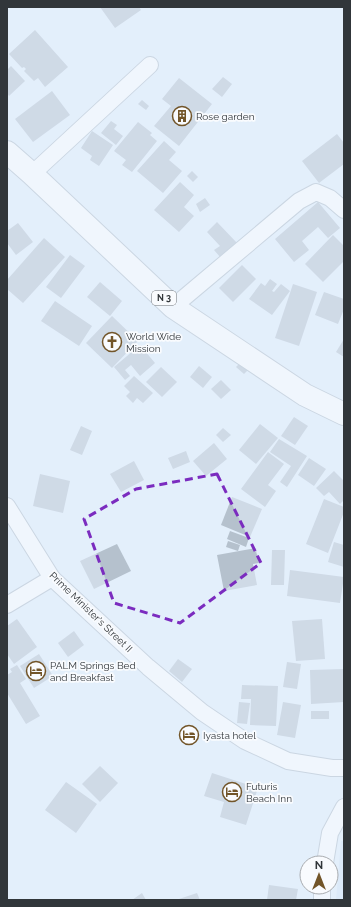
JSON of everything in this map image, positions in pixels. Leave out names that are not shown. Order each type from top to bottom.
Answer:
[{"type":"highway","name":"N 3","points":[[7,152],[173,308],[305,395],[344,414]]},
{"type":"street","points":[[32,174],[150,65]]},
{"type":"street","points":[[173,308],[299,201],[316,192],[330,198],[344,210]]},
{"type":"street","name":"Prime Minister's Street II","points":[[7,506],[52,578],[160,677],[202,712],[245,741],[288,761],[332,768],[344,768]]},
{"type":"street","points":[[7,605],[52,578]]},
{"type":"street","points":[[326,855],[330,832],[344,807]]},
{"type":"highlighted area","points":[[217,474],[261,563],[180,623],[114,603],[84,519],[136,489]]},
{"type":"shaded area","points":[[341,841],[344,841],[344,900],[336,900],[336,895],[339,895]]},
{"type":"building","points":[[100,7],[139,7],[141,10],[115,28]]},
{"type":"building","points":[[35,30],[68,67],[45,87],[38,78],[34,81],[24,71],[26,69],[24,67],[22,68],[9,54]]},
{"type":"building","points":[[11,66],[25,81],[9,96],[7,93],[7,70]]},
{"type":"building","points":[[223,77],[232,84],[222,97],[212,89]]},
{"type":"building","name":"Rose garden","points":[[179,78],[212,104],[179,146],[154,126],[171,106],[162,99]]},
{"type":"building","points":[[52,91],[70,115],[33,142],[15,119]]},
{"type":"building","points":[[142,100],[149,106],[146,110],[138,104]]},
{"type":"building","points":[[111,121],[117,125],[114,129],[123,136],[116,145],[101,133]]},
{"type":"building","points":[[138,122],[152,133],[150,135],[157,141],[132,172],[122,165],[126,160],[114,151]]},
{"type":"building","points":[[92,131],[113,145],[99,166],[90,160],[92,156],[81,148]]},
{"type":"building","points":[[337,134],[344,143],[344,164],[319,183],[302,161]]},
{"type":"building","points":[[164,141],[176,152],[169,160],[182,171],[163,193],[137,171]]},
{"type":"building","points":[[192,171],[198,177],[193,182],[187,176]]},
{"type":"building","points":[[180,182],[194,195],[184,207],[194,216],[179,232],[154,210]]},
{"type":"building","points":[[205,198],[210,205],[200,212],[196,204]]},
{"type":"building","points":[[318,202],[340,228],[328,238],[318,227],[302,241],[309,250],[294,262],[275,239]]},
{"type":"building","points":[[217,222],[237,243],[221,258],[214,250],[220,246],[207,232]]},
{"type":"building","points":[[18,223],[33,242],[16,255],[7,243],[7,231]]},
{"type":"building","points":[[333,235],[344,246],[344,261],[323,282],[305,264]]},
{"type":"building","points":[[44,238],[65,257],[23,303],[7,289],[7,280]]},
{"type":"building","points":[[70,255],[85,266],[61,298],[46,287]]},
{"type":"building","points":[[242,265],[256,279],[233,302],[219,288]]},
{"type":"building","points":[[270,279],[277,284],[272,291],[274,292],[281,284],[290,291],[272,315],[249,299],[261,283],[265,286]]},
{"type":"building","points":[[100,282],[122,301],[110,316],[87,297]]},
{"type":"building","points":[[293,284],[317,292],[299,346],[275,338]]},
{"type":"building","points":[[324,292],[344,299],[344,309],[338,324],[315,315]]},
{"type":"building","points":[[55,301],[92,326],[79,346],[41,321]]},
{"type":"building","name":"World Wide Mission","points":[[112,316],[138,341],[112,368],[86,343]]},
{"type":"building","points":[[344,339],[344,357],[336,352]]},
{"type":"building","points":[[140,345],[155,363],[140,376],[131,365],[125,370],[130,376],[125,380],[114,367]]},
{"type":"building","points":[[240,363],[248,370],[244,374],[236,367]]},
{"type":"building","points":[[199,366],[212,377],[203,388],[190,377]]},
{"type":"building","points":[[161,367],[177,382],[162,397],[146,382]]},
{"type":"building","points":[[134,376],[153,393],[143,403],[137,398],[133,403],[126,396],[130,392],[124,386]]},
{"type":"building","points":[[221,380],[231,390],[221,399],[211,389]]},
{"type":"building","points":[[294,417],[308,426],[295,445],[281,436]]},
{"type":"building","points":[[260,424],[278,438],[256,464],[239,450]]},
{"type":"building","points":[[81,426],[92,431],[82,455],[70,450]]},
{"type":"building","points":[[223,428],[231,435],[223,442],[216,435]]},
{"type":"building","points":[[279,439],[307,456],[287,487],[280,482],[291,466],[270,452]]},
{"type":"building","points":[[214,443],[227,459],[206,476],[193,461]]},
{"type":"building","points":[[186,451],[190,462],[173,469],[168,458]]},
{"type":"building","points":[[268,452],[284,464],[268,485],[276,491],[265,507],[241,489]]},
{"type":"building","points":[[309,458],[326,469],[314,486],[298,475]]},
{"type":"building","points":[[134,461],[144,480],[121,492],[110,474]]},
{"type":"building","points":[[334,471],[344,481],[344,500],[340,504],[329,492],[324,496],[316,488]]},
{"type":"building","points":[[40,474],[70,481],[63,513],[33,506]]},
{"type":"building","points":[[232,497],[262,509],[250,537],[221,525]]},
{"type":"building","points":[[324,499],[344,507],[344,512],[328,553],[306,544]]},
{"type":"building","points":[[230,531],[249,538],[246,547],[227,539]]},
{"type":"building","points":[[228,541],[240,545],[238,551],[226,547]]},
{"type":"building","points":[[334,542],[344,545],[344,567],[328,562]]},
{"type":"building","points":[[117,544],[131,571],[94,589],[80,561]]},
{"type":"building","points":[[256,548],[259,563],[253,564],[257,585],[224,591],[217,555]]},
{"type":"building","points":[[272,550],[285,550],[284,585],[271,585]]},
{"type":"building","points":[[290,570],[344,577],[340,603],[287,596]]},
{"type":"building","points":[[17,619],[37,647],[14,664],[7,654],[7,626]]},
{"type":"building","points":[[322,619],[325,659],[296,661],[292,621]]},
{"type":"building","points":[[74,631],[84,645],[68,657],[58,643]]},
{"type":"building","name":"PALM Springs Bed and Breakfast","points":[[39,654],[53,676],[34,688],[20,666]]},
{"type":"building","points":[[178,659],[192,669],[182,682],[169,671]]},
{"type":"building","points":[[287,662],[301,664],[297,689],[283,687]]},
{"type":"building","points":[[17,665],[26,679],[20,683],[40,716],[26,724],[7,693],[7,675],[12,672],[10,669]]},
{"type":"building","points":[[344,669],[344,702],[311,704],[310,670]]},
{"type":"building","points":[[242,685],[278,686],[276,726],[250,725],[251,699],[241,699]]},
{"type":"building","points":[[239,702],[250,703],[247,724],[237,723]]},
{"type":"building","points":[[283,702],[301,705],[295,738],[277,735]]},
{"type":"building","points":[[311,711],[329,711],[329,719],[311,719]]},
{"type":"building","points":[[100,766],[118,783],[100,802],[82,784]]},
{"type":"building","points":[[212,773],[258,788],[246,825],[220,817],[224,802],[204,796]]},
{"type":"building","points":[[66,782],[97,804],[76,833],[45,810]]},
{"type":"building","points":[[269,885],[298,889],[296,900],[267,900]]},
{"type":"building","points":[[142,893],[146,900],[132,900]]},
{"type":"building","points":[[197,893],[200,900],[176,900]]},
{"type":"place","name":"Rose garden","points":[[182,116]]},
{"type":"place","name":"World Wide Mission","points":[[112,342]]},
{"type":"place","name":"PALM Springs Bed and Breakfast","points":[[36,671]]},
{"type":"place","name":"Iyasta hotel","points":[[189,735]]},
{"type":"place","name":"Futuris Beach Inn","points":[[232,792]]}]
